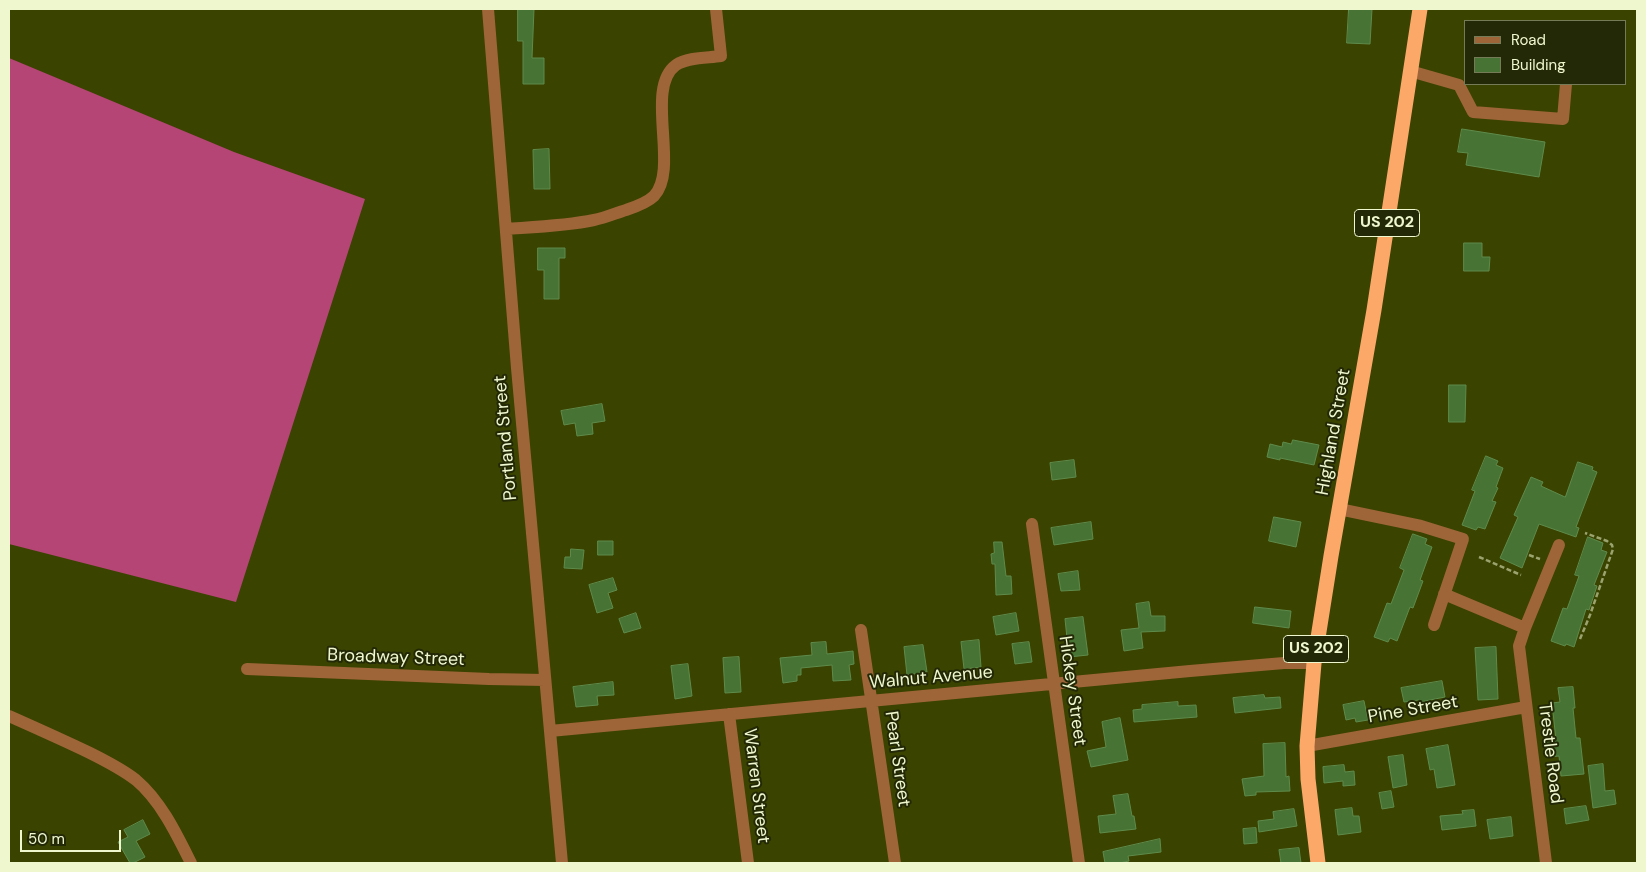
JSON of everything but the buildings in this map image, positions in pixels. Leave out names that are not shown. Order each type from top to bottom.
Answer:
[{"type":"highway","name":"Highland Street","points":[[1318,863],[1308,779],[1307,746],[1314,663],[1374,310],[1420,9]]},
{"type":"street","name":"Portland Street","points":[[488,9],[562,863]]},
{"type":"street","points":[[506,229],[596,220],[638,206],[653,196],[661,185],[663,169],[662,101],[665,83],[669,72],[677,64],[688,60],[721,56],[716,9]]},
{"type":"street","points":[[1410,71],[1462,83],[1473,112],[1563,119],[1566,85]]},
{"type":"street","points":[[1339,509],[1421,526],[1463,539],[1434,625]]},
{"type":"street","name":"Hickey Street","points":[[1032,524],[1079,863]]},
{"type":"street","points":[[1444,594],[1525,628],[1559,545]]},
{"type":"street","name":"Trestle Road","points":[[1525,628],[1519,646],[1546,863]]},
{"type":"street","name":"Pearl Street","points":[[861,630],[894,863]]},
{"type":"street","name":"Walnut Avenue","points":[[550,731],[1284,663],[1314,663]]},
{"type":"street","name":"Broadway Street","points":[[246,669],[545,680]]},
{"type":"street","name":"Pine Street","points":[[1307,746],[1526,707]]},
{"type":"street","name":"Warren Street","points":[[729,714],[748,863]]},
{"type":"street","points":[[9,716],[113,764],[137,780],[170,822],[191,863]]},
{"type":"path","points":[[1580,639],[1613,549],[1608,541],[1585,532]]},
{"type":"path","points":[[1479,557],[1521,575]]},
{"type":"shaded area","points":[[9,58],[234,152],[365,199],[236,602],[9,544]]}]
